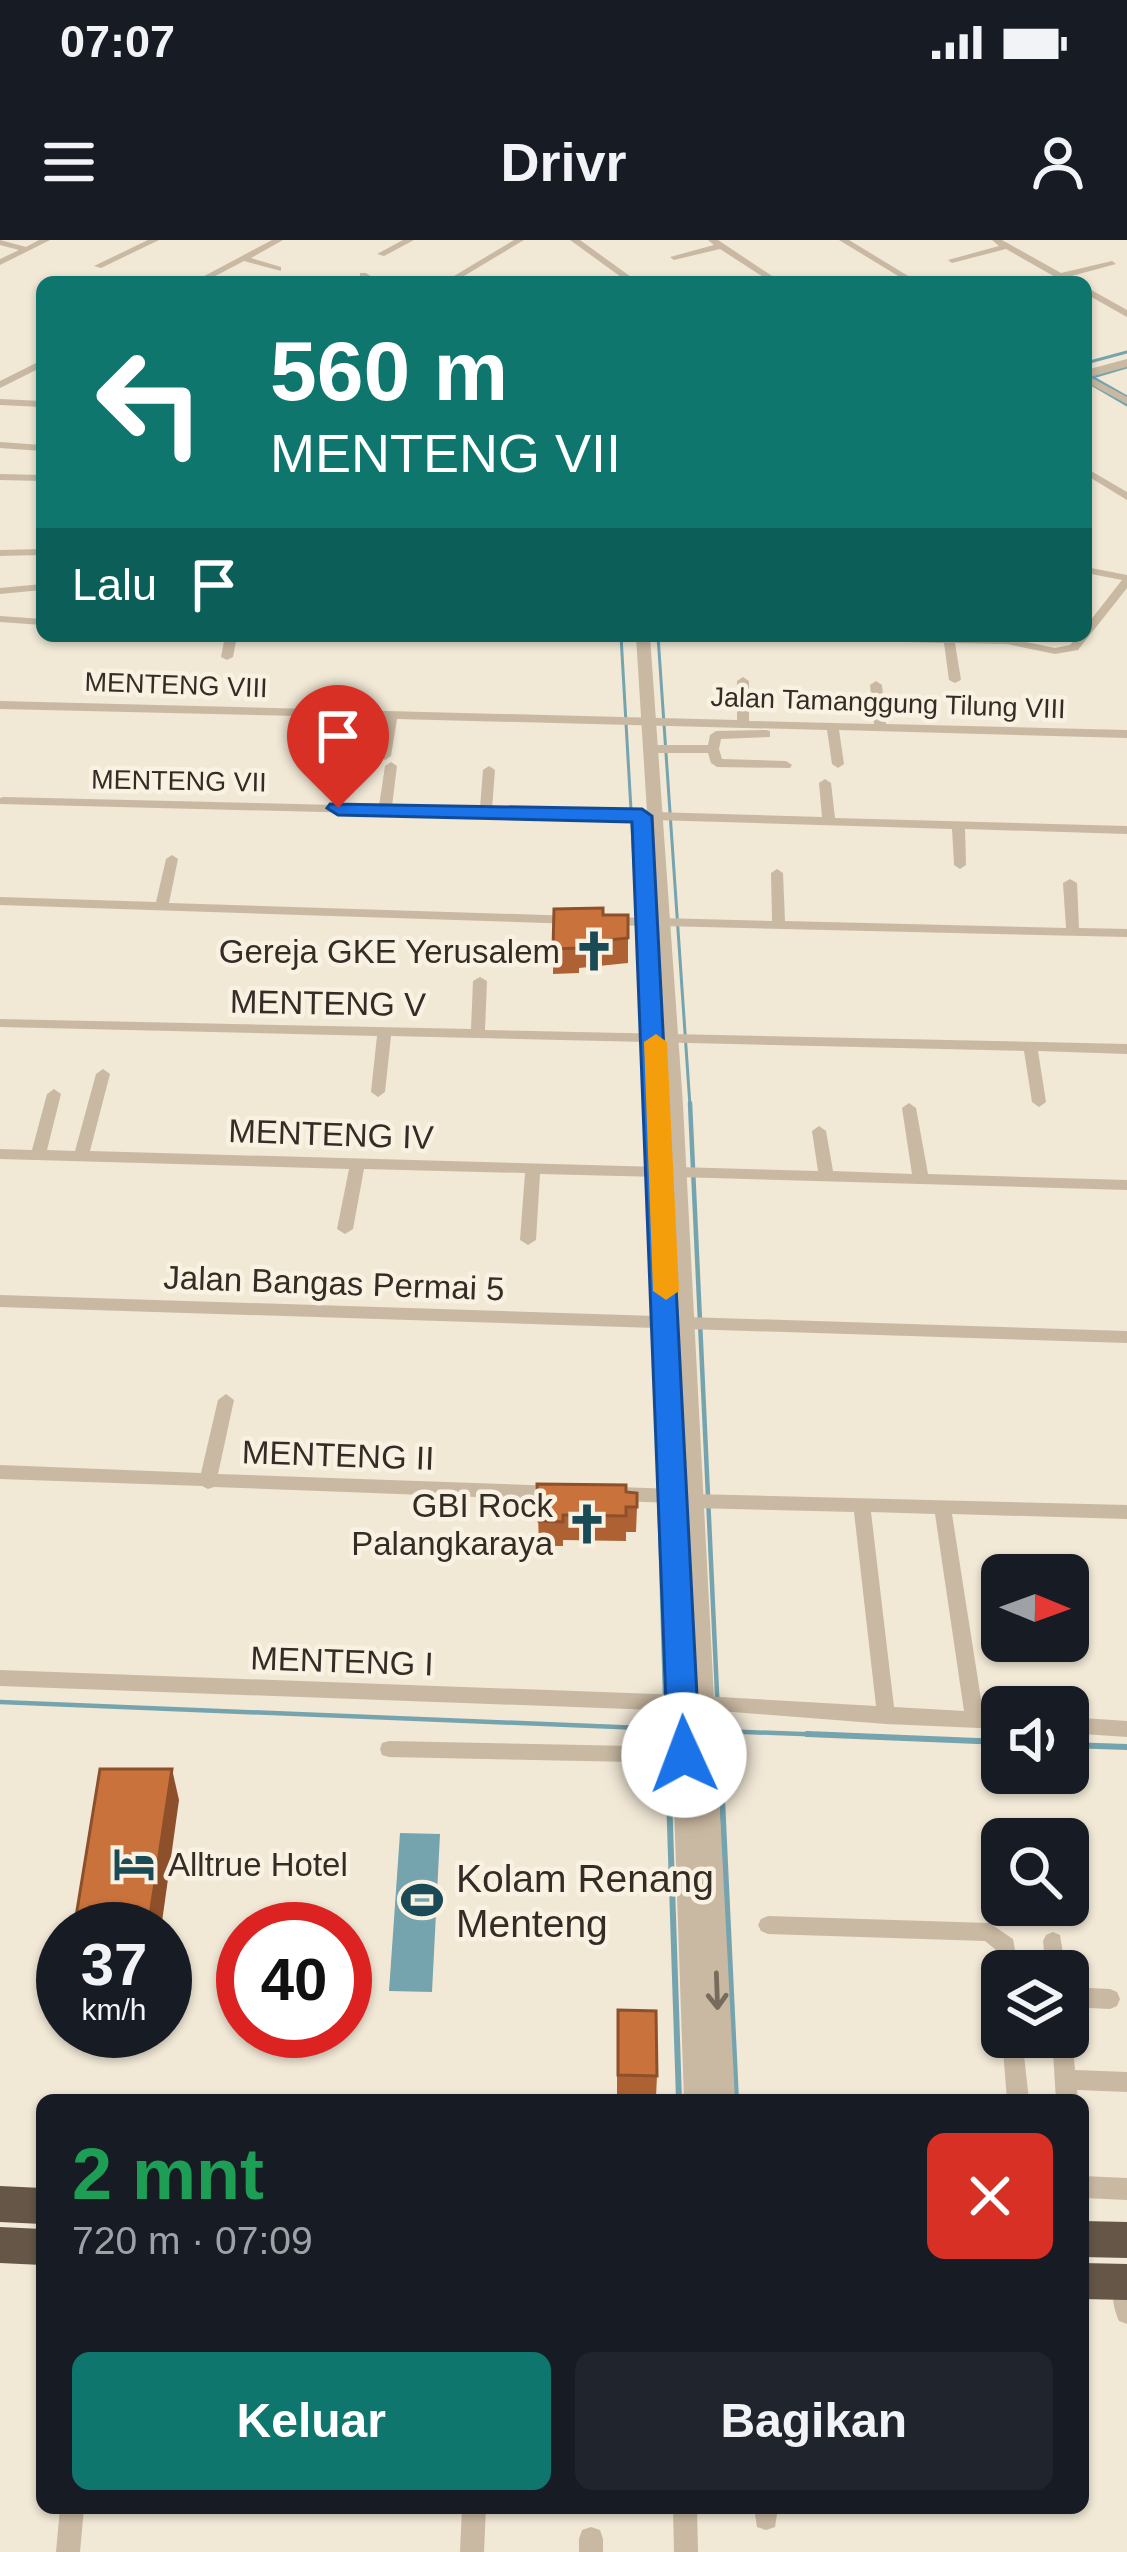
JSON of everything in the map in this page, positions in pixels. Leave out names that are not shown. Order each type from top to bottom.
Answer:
[{"type":"highway","points":[[0,2204],[36,2206]]},
{"type":"highway","points":[[1089,2239],[1127,2240]]},
{"type":"highway","points":[[0,2246],[36,2247]]},
{"type":"highway","points":[[1089,2283],[1126,2292]]},
{"type":"main road","points":[[691,1750],[692,1708]]},
{"type":"street","points":[[0,262],[46,240]]},
{"type":"street","points":[[98,266],[155,240]]},
{"type":"street","points":[[208,276],[279,240]]},
{"type":"street","points":[[381,254],[410,240]]},
{"type":"street","points":[[458,276],[520,240]]},
{"type":"street","points":[[574,240],[625,276]]},
{"type":"street","points":[[843,240],[904,276]]},
{"type":"street","points":[[996,240],[1060,275],[1112,264]]},
{"type":"street","points":[[0,242],[26,250]]},
{"type":"street","points":[[674,257],[716,243],[768,276]]},
{"type":"street","points":[[952,260],[1008,247]]},
{"type":"street","points":[[242,258],[278,269]]},
{"type":"street","points":[[1092,294],[1127,314]]},
{"type":"street","points":[[1092,372],[1127,361]]},
{"type":"street","points":[[0,385],[36,366]]},
{"type":"street","points":[[1092,378],[1127,401]]},
{"type":"street","points":[[0,402],[36,404]]},
{"type":"street","points":[[0,445],[36,448]]},
{"type":"street","points":[[1092,476],[1127,497]]},
{"type":"street","points":[[0,477],[36,478]]},
{"type":"street","points":[[0,553],[36,552]]},
{"type":"street","points":[[1092,571],[1126,582],[1092,626]]},
{"type":"street","points":[[0,591],[36,588]]},
{"type":"street","points":[[0,619],[36,622]]},
{"type":"street","points":[[227,657],[230,642]]},
{"type":"street","points":[[633,642],[651,748],[648,816]]},
{"type":"street","points":[[643,642],[692,1708]]},
{"type":"street","points":[[949,642],[955,680]]},
{"type":"street","points":[[978,642],[1066,651],[1077,642]]},
{"type":"street","points":[[742,681],[743,723]]},
{"type":"street","points":[[876,685],[880,727]]},
{"type":"street","name":"MENTENG VIII","points":[[0,705],[643,720]]},
{"type":"street","points":[[385,810],[392,715]]},
{"type":"street","name":"Jalan Tamanggung Tilung VIII","points":[[643,720],[1127,734]]},
{"type":"street","points":[[781,724],[778,734],[716,735],[713,749],[717,763],[786,765]]},
{"type":"street","points":[[832,725],[838,764]]},
{"type":"street","points":[[651,748],[713,749]]},
{"type":"street","points":[[486,812],[489,770]]},
{"type":"street","points":[[825,783],[829,820]]},
{"type":"street","name":"MENTENG VII","points":[[3,800],[1127,830]]},
{"type":"street","points":[[958,824],[960,866]]},
{"type":"street","points":[[162,905],[172,859]]},
{"type":"street","points":[[777,873],[779,925]]},
{"type":"street","points":[[1070,884],[1073,932]]},
{"type":"street","points":[[0,902],[1127,933]]},
{"type":"street","points":[[478,1034],[480,981]]},
{"type":"street","name":"MENTENG V","points":[[0,1023],[1127,1049]]},
{"type":"street","points":[[378,1092],[385,1031]]},
{"type":"street","points":[[1030,1047],[1039,1102]]},
{"type":"street","points":[[81,1156],[103,1074]]},
{"type":"street","points":[[38,1154],[54,1094]]},
{"type":"street","points":[[909,1108],[921,1180]]},
{"type":"street","points":[[818,1131],[826,1177]]},
{"type":"street","name":"MENTENG IV","points":[[0,1154],[1127,1185]]},
{"type":"street","points":[[345,1229],[357,1164]]},
{"type":"street","points":[[528,1240],[532,1170]]},
{"type":"street","name":"Jalan Bangas Permai 5","points":[[0,1301],[1127,1337]]},
{"type":"street","points":[[208,1482],[226,1400]]},
{"type":"street","name":"MENTENG II","points":[[0,1472],[1127,1512]]},
{"type":"street","points":[[862,1505],[886,1716]]},
{"type":"street","points":[[944,1509],[975,1720]]},
{"type":"street","name":"MENTENG I","points":[[0,1678],[981,1720]]},
{"type":"street","points":[[1089,1727],[1127,1730]]},
{"type":"street","points":[[388,1749],[691,1750],[720,2094]]},
{"type":"street","points":[[698,2094],[700,1878]]},
{"type":"street","points":[[768,1925],[989,1932],[1006,1950]]},
{"type":"street","points":[[1053,1941],[1054,1950]]},
{"type":"street","points":[[1089,1998],[1110,1999]]},
{"type":"street","points":[[1014,2058],[1017,2094]]},
{"type":"street","points":[[1064,2058],[1066,2090],[1127,2082]]},
{"type":"street","points":[[1089,2187],[1127,2189]]},
{"type":"street","points":[[68,2552],[71,2514]]},
{"type":"street","points":[[472,2552],[474,2514]]},
{"type":"street","points":[[685,2514],[686,2552]]},
{"type":"water","points":[[400,1833],[440,1834],[432,1992],[389,1991]]},
{"type":"building","points":[[603,908],[603,915],[628,915],[628,938],[553,949],[554,909]]},
{"type":"building","points":[[537,1484],[626,1485],[626,1492],[637,1493],[637,1507],[626,1507],[626,1516],[563,1515],[563,1522],[539,1521]]},
{"type":"building","name":"Alltrue Hotel","points":[[100,1769],[172,1769],[152,1902],[78,1902]]},
{"type":"building","points":[[618,2010],[656,2011],[657,2076],[618,2075]]},
{"type":"waterway","points":[[1092,361],[1127,352]]},
{"type":"waterway","points":[[1092,377],[1127,367]]},
{"type":"waterway","points":[[1092,377],[1127,397]]},
{"type":"waterway","points":[[1092,385],[1127,405]]},
{"type":"waterway","points":[[621,642],[648,1106]]},
{"type":"waterway","points":[[658,642],[690,1106]]},
{"type":"waterway","points":[[648,1103],[665,1697]]},
{"type":"waterway","points":[[690,1103],[719,1737]]},
{"type":"waterway","points":[[0,1702],[666,1729]]},
{"type":"waterway","points":[[666,1709],[667,1737]]},
{"type":"waterway","points":[[719,1731],[850,1736]]},
{"type":"waterway","points":[[667,1734],[679,2094]]},
{"type":"waterway","points":[[719,1734],[736,2094]]},
{"type":"waterway","points":[[807,1734],[850,1736]]},
{"type":"waterway","points":[[850,1736],[884,1737]]},
{"type":"waterway","points":[[850,1736],[981,1741]]},
{"type":"waterway","points":[[1089,1746],[1127,1747]]},
{"type":"slow traffic","points":[[656,1042],[666,1291]]},
{"type":"place","name":"Gereja GKE Yerusalem","points":[[594,951]]},
{"type":"place","name":"GBI Rock Palangkaraya","points":[[587,1524]]},
{"type":"place","name":"Alltrue Hotel","points":[[134,1864]]},
{"type":"place","name":"Kolam Renang Menteng","points":[[422,1900]]},
{"type":"route","points":[[338,808],[642,816],[654,1002],[684,1755]]}]
